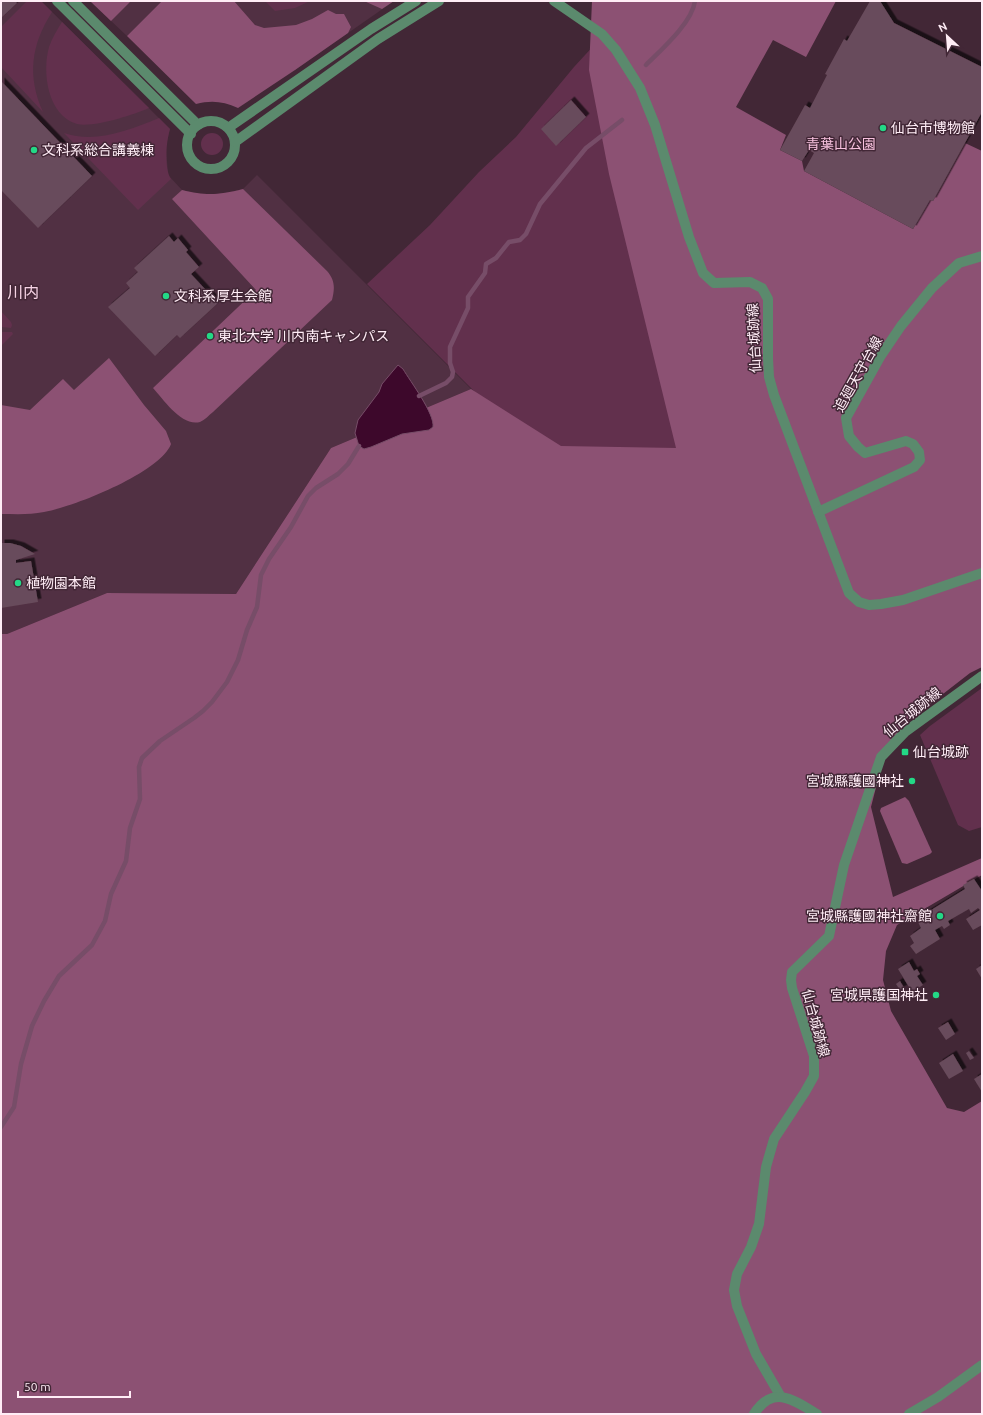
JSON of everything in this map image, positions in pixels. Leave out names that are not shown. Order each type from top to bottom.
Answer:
[{"type":"street","points":[[57,1],[191,134]]},
{"type":"street","points":[[73,1],[198,125]]},
{"type":"street","points":[[228,128],[371,29],[416,1]]},
{"type":"street","points":[[235,142],[378,39],[438,1]]},
{"type":"street","name":"仙台城跡線","points":[[554,1],[602,34],[616,50],[640,88],[655,125],[689,237],[702,273],[714,283],[750,282],[762,288],[768,299],[769,377],[774,395],[849,593],[859,602],[869,605],[881,604],[902,600],[982,573]]},
{"type":"street","points":[[204,122],[219,122],[228,128],[233,136],[235,142],[233,155],[223,166],[216,168],[200,166],[190,155],[188,140],[191,134],[198,125],[204,122]]},
{"type":"street","name":"追廻天守台線","points":[[818,512],[914,467],[920,460],[919,452],[913,444],[906,441],[865,453],[849,436],[846,418],[880,358],[901,326],[932,288],[959,263],[982,256]]},
{"type":"street","name":"仙台城跡線","points":[[781,1397],[756,1354],[737,1306],[734,1290],[737,1274],[751,1247],[759,1224],[766,1167],[774,1139],[814,1076],[814,1056],[792,988],[790,980],[792,972],[829,936],[844,865],[881,757],[905,732],[982,676]]},
{"type":"street","points":[[909,1414],[938,1397],[982,1365]]},
{"type":"street","points":[[754,1414],[759,1406],[772,1397],[792,1399],[817,1414]]},
{"type":"shaded area","name":"東北大学 川内南キャンパス","points":[[1,1],[41,1],[170,129],[166,146],[168,175],[182,190],[208,195],[230,192],[243,189],[257,175],[471,389],[331,448],[236,594],[107,593],[7,634],[1,634]]},
{"type":"shaded area","points":[[27,1],[41,1],[52,12],[39,36],[34,61],[33,73],[35,86],[43,112],[1,67],[1,27]]},
{"type":"shaded area","points":[[90,1],[162,1],[127,36]]},
{"type":"shaded area","points":[[90,1],[131,1],[111,21]]},
{"type":"shaded area","points":[[162,1],[234,1],[255,25],[264,28],[296,25],[312,19],[328,10],[336,14],[344,14],[351,27],[348,33],[238,108],[217,102],[196,104],[127,36]]},
{"type":"shaded area","points":[[234,1],[394,1],[295,70]]},
{"type":"shaded area","points":[[265,1],[310,1],[295,8],[275,11]]},
{"type":"shaded area","points":[[364,1],[394,1],[382,9]]},
{"type":"shaded area","points":[[592,1],[836,1],[806,57],[773,40],[736,107],[786,135],[780,150],[802,161],[804,171],[913,229],[930,200],[933,201],[965,143],[982,151],[982,667],[970,673],[903,725],[883,760],[871,807],[893,897],[982,858],[982,875],[897,925],[886,951],[883,980],[891,1011],[947,1108],[964,1112],[982,1101],[982,1414],[1,1414],[1,634],[7,634],[107,593],[236,594],[331,448],[471,389],[561,446],[676,448],[609,174],[589,70]]},
{"type":"shaded area","points":[[62,22],[149,108],[103,123],[84,125],[77,124],[67,119],[59,112],[49,92],[46,68],[49,47]]},
{"type":"shaded area","points":[[597,42],[748,510],[532,449],[367,284],[430,225],[479,172],[516,137],[574,67]]},
{"type":"shaded area","points":[[159,118],[170,129],[166,155],[167,168],[171,179],[138,210],[64,133],[88,137],[100,136],[124,131]]},
{"type":"shaded area","points":[[212,133],[220,136],[223,144],[220,152],[212,155],[204,152],[201,144],[204,136]]},
{"type":"shaded area","points":[[243,189],[330,274],[334,288],[333,296],[332,300],[213,412],[200,422],[193,422],[180,417],[153,388],[256,290],[172,199],[182,190],[212,194],[227,193]]},
{"type":"shaded area","points":[[1,311],[11,322],[11,328],[1,327]]},
{"type":"shaded area","points":[[1,332],[12,332],[13,334],[1,346]]},
{"type":"shaded area","points":[[109,358],[144,405],[166,431],[171,444],[164,455],[134,477],[95,496],[58,509],[39,513],[1,514],[1,405],[30,410],[63,379],[74,390]]},
{"type":"shaded area","points":[[398,365],[403,369],[426,406],[433,421],[433,427],[429,430],[402,434],[364,449],[359,446],[355,433],[358,420],[379,392],[382,384]]},
{"type":"shaded area","points":[[982,688],[982,827],[969,831],[958,825],[920,735]]},
{"type":"shaded area","points":[[905,797],[909,801],[932,852],[907,864],[902,863],[880,811],[881,808]]},
{"type":"building","points":[[1,1],[15,1],[17,3],[1,18]]},
{"type":"building","name":"仙台市博物館","points":[[870,1],[880,1],[894,23],[982,67],[982,112],[933,201],[930,200],[913,229],[804,171],[814,153],[809,150],[802,161],[780,150],[805,105],[810,108],[827,75],[825,74],[844,39],[847,41]]},
{"type":"building","name":"文科系総合講義棟","points":[[1,81],[92,176],[38,228],[1,190]]},
{"type":"building","points":[[571,100],[586,117],[556,146],[541,129]]},
{"type":"building","name":"文科系厚生会館","points":[[169,236],[174,242],[178,238],[188,250],[186,252],[199,267],[191,274],[218,303],[180,338],[177,335],[155,356],[108,307],[130,288],[126,283],[138,272],[134,268]]},
{"type":"building","name":"植物園本館","points":[[1,543],[10,543],[21,546],[35,554],[16,560],[16,563],[31,561],[38,602],[1,608]]},
{"type":"building","name":"宮城縣護國神社齋館","points":[[974,879],[982,891],[982,925],[973,930],[966,919],[980,910],[978,908],[971,913],[969,909],[948,921],[950,925],[944,929],[942,926],[935,930],[940,939],[916,954],[910,946],[914,943],[910,936],[921,928],[918,922],[925,918],[923,915],[965,889],[963,885]]},
{"type":"building","points":[[909,962],[914,971],[917,969],[920,974],[917,976],[923,985],[912,992],[898,969]]},
{"type":"building","points":[[982,965],[982,979],[976,969]]},
{"type":"building","points":[[900,981],[904,988],[900,990],[896,984]]},
{"type":"building","points":[[948,1022],[955,1034],[946,1040],[938,1028]]},
{"type":"building","points":[[969,1051],[974,1058],[970,1060],[966,1053]]},
{"type":"building","points":[[953,1054],[963,1071],[949,1079],[939,1063]]},
{"type":"building","points":[[982,1074],[982,1092],[974,1079]]},
{"type":"waterway","points":[[646,65],[682,27],[693,9],[695,1]]},
{"type":"waterway","points":[[419,396],[446,383],[452,377],[453,372],[450,363],[450,347],[468,308],[468,297],[485,273],[486,264],[496,258],[509,242],[520,240],[526,234],[540,204],[586,148],[622,120]]},
{"type":"waterway","points":[[1,1127],[14,1107],[21,1064],[32,1026],[44,1001],[59,976],[92,945],[105,921],[111,894],[126,861],[130,828],[140,799],[139,767],[142,758],[160,741],[203,711],[227,682],[238,660],[247,630],[257,607],[261,575],[269,559],[291,527],[308,496],[316,488],[338,474],[348,464],[359,446]]},
{"type":"place","name":"仙台市博物館","points":[[883,128]]},
{"type":"place","name":"文科系総合講義棟","points":[[34,150]]},
{"type":"place","name":"文科系厚生会館","points":[[166,296]]},
{"type":"place","name":"東北大学 川内南キャンパス","points":[[210,336]]},
{"type":"place","name":"植物園本館","points":[[18,583]]},
{"type":"place","name":"仙台城跡","points":[[905,752]]},
{"type":"place","name":"宮城縣護國神社","points":[[912,781]]},
{"type":"place","name":"宮城縣護國神社齋館","points":[[940,916]]},
{"type":"place","name":"宮城県護国神社","points":[[936,995]]},
{"type":"district","name":"川内","points":[[23,292]]},
{"type":"park label","name":"青葉山公園","points":[[841,144]]}]
